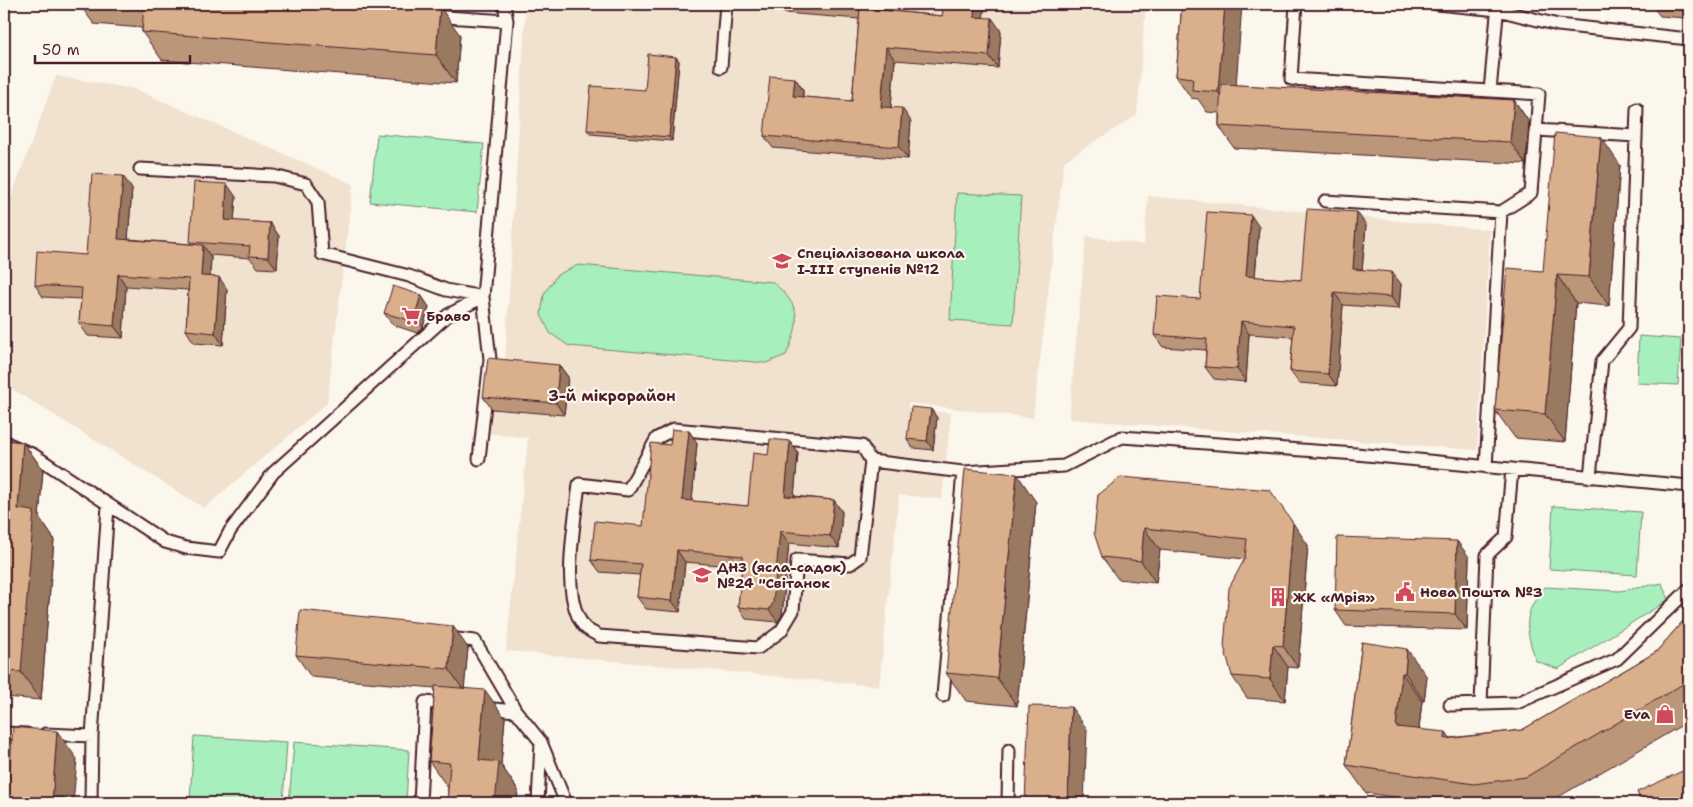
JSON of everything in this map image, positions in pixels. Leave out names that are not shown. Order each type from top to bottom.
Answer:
[{"type":"lane","points":[[479,458],[490,359],[483,297],[507,22],[504,4]]},
{"type":"lane","points":[[721,67],[726,4]]},
{"type":"lane","points":[[1296,4],[1291,79],[1539,94],[1531,193],[1501,212],[1325,201]]},
{"type":"lane","points":[[1437,4],[1498,7],[1558,25],[1689,38]]},
{"type":"lane","points":[[1490,91],[1498,7]]},
{"type":"lane","points":[[423,15],[507,22]]},
{"type":"lane","points":[[1590,477],[1602,361],[1629,328],[1637,109]]},
{"type":"lane","points":[[1536,130],[1636,136]]},
{"type":"lane","points":[[140,169],[274,176],[306,184],[318,202],[322,254],[409,276],[446,290],[483,297]]},
{"type":"lane","points":[[1486,467],[1501,212]]},
{"type":"lane","points":[[4,442],[34,455],[108,506],[165,542],[186,548],[219,552],[230,531],[273,473],[448,315],[483,297]]},
{"type":"lane","points":[[674,429],[862,446],[871,461],[860,557],[850,564],[797,560],[793,611],[781,632],[758,648],[599,636],[584,627],[574,606],[570,584],[579,484],[628,490],[657,438],[674,429]]},
{"type":"lane","points":[[871,461],[963,472],[1064,466],[1122,437],[1356,454],[1689,486]]},
{"type":"lane","points":[[1481,704],[1487,555],[1506,537],[1512,469]]},
{"type":"lane","points":[[943,696],[963,472]]},
{"type":"lane","points":[[91,803],[92,736],[108,506]]},
{"type":"lane","points":[[1450,705],[1518,703],[1617,659],[1689,589]]},
{"type":"lane","points":[[437,637],[475,641],[516,711],[541,742],[566,803]]},
{"type":"lane","points":[[420,803],[426,702],[516,711]]},
{"type":"lane","points":[[4,733],[92,736]]},
{"type":"lane","points":[[538,803],[541,742]]},
{"type":"lane","points":[[1008,803],[1009,750]]},
{"type":"shaded area","name":"Спеціалізована школа І-ІІІ ступенів №12","points":[[526,4],[1146,4],[1137,115],[1064,161],[1033,418],[908,403],[908,408],[951,413],[942,499],[899,495],[879,686],[506,651],[528,438],[487,433],[494,360],[505,361]]},
{"type":"shaded area","points":[[56,76],[135,89],[353,184],[327,403],[204,508],[4,384],[4,217]]},
{"type":"shaded area","points":[[1148,196],[1490,230],[1477,450],[1069,419],[1086,236],[1144,245]]},
{"type":"green space","points":[[377,134],[484,144],[477,212],[370,202]]},
{"type":"green space","points":[[957,193],[1021,196],[1013,324],[950,320]]},
{"type":"green space","points":[[578,265],[773,282],[794,307],[796,323],[791,343],[786,355],[766,363],[569,346],[550,333],[541,315],[544,294],[557,275]]},
{"type":"green space","points":[[1639,336],[1681,339],[1678,385],[1637,383]]},
{"type":"green space","points":[[1553,506],[1641,512],[1637,575],[1549,569]]},
{"type":"green space","points":[[1662,583],[1668,600],[1558,669],[1536,661],[1528,630],[1528,622],[1532,605],[1545,587],[1620,591]]},
{"type":"green space","points":[[194,736],[287,742],[283,803],[190,800]]},
{"type":"green space","points":[[294,742],[409,750],[406,803],[289,803]]},
{"type":"building","points":[[144,4],[397,4],[440,7],[436,55],[142,32]]},
{"type":"building","points":[[815,4],[873,4],[873,8]]},
{"type":"building","points":[[944,4],[975,4],[974,17],[992,18],[989,56],[886,47],[881,107],[902,108],[899,147],[764,136],[770,76],[795,78],[793,96],[852,101],[860,8],[942,16]]},
{"type":"building","points":[[1182,4],[1225,4],[1218,92],[1192,90],[1193,78],[1176,76]]},
{"type":"building","points":[[1680,4],[1689,4],[1689,11],[1679,10]]},
{"type":"building","points":[[648,54],[676,57],[669,137],[587,130],[591,86],[645,90]]},
{"type":"building","points":[[1221,84],[1514,100],[1510,142],[1219,126]]},
{"type":"building","points":[[1555,133],[1601,137],[1589,277],[1557,275],[1545,414],[1495,410],[1507,268],[1543,271]]},
{"type":"building","points":[[92,174],[123,176],[118,239],[203,245],[201,276],[219,277],[215,333],[186,330],[189,279],[118,274],[114,326],[79,323],[82,288],[35,285],[37,251],[86,255]]},
{"type":"building","points":[[194,182],[227,184],[225,220],[270,223],[268,257],[249,256],[250,246],[190,242]]},
{"type":"building","points":[[1307,209],[1357,212],[1353,269],[1392,272],[1391,297],[1334,292],[1328,374],[1290,371],[1294,326],[1241,321],[1237,369],[1205,367],[1207,339],[1154,335],[1157,296],[1200,299],[1207,212],[1251,215],[1246,276],[1301,280]]},
{"type":"building","points":[[393,286],[421,295],[415,315],[409,320],[384,313]]},
{"type":"building","points":[[488,358],[559,365],[556,403],[483,397]]},
{"type":"building","points":[[911,407],[931,409],[927,441],[907,439]]},
{"type":"building","points":[[672,429],[689,431],[682,500],[748,506],[753,453],[768,455],[770,439],[790,441],[785,496],[834,500],[830,536],[780,531],[773,603],[769,610],[738,607],[743,556],[677,550],[672,601],[637,597],[641,564],[591,560],[595,521],[643,526],[651,443],[670,445]]},
{"type":"building","points":[[4,440],[23,442],[18,509],[34,511],[21,672],[4,671]]},
{"type":"building","points":[[965,469],[1017,474],[997,678],[946,673]]},
{"type":"building","name":"ЖК «Мрія»","points":[[1121,477],[1270,490],[1293,523],[1283,646],[1273,645],[1270,679],[1232,676],[1224,646],[1229,588],[1245,558],[1247,539],[1144,528],[1141,561],[1102,557],[1094,533],[1098,495]]},
{"type":"building","points":[[1337,537],[1457,541],[1455,614],[1335,610]]},
{"type":"building","points":[[300,610],[453,626],[449,669],[296,655]]},
{"type":"building","points":[[1689,614],[1689,680],[1526,777],[1474,784],[1346,765],[1362,642],[1407,649],[1405,673],[1402,673],[1396,727],[1446,732],[1445,739],[1522,730],[1656,652]]},
{"type":"building","points":[[435,686],[485,690],[479,760],[499,762],[495,803],[447,803],[450,763],[429,761]]},
{"type":"building","points":[[1029,706],[1071,707],[1068,803],[1025,803]]},
{"type":"building","points":[[13,727],[57,731],[52,803],[7,803]]},
{"type":"building","points":[[1689,768],[1689,803],[1630,803],[1640,799],[1637,792]]},
{"type":"place","name":"Спеціалізована школа І-ІІІ ступенів №12","points":[[782,261]]},
{"type":"place","name":"Браво","points":[[411,316]]},
{"type":"place","name":"ДНЗ (ясла-садок) №24 \"Світанок","points":[[702,575]]},
{"type":"place","name":"Нова Пошта №3","points":[[1405,592]]},
{"type":"place","name":"ЖК «Мрія»","points":[[1278,597]]},
{"type":"place","name":"Eva","points":[[1665,714]]},
{"type":"district","name":"3-й мікрорайон","points":[[612,396]]}]
